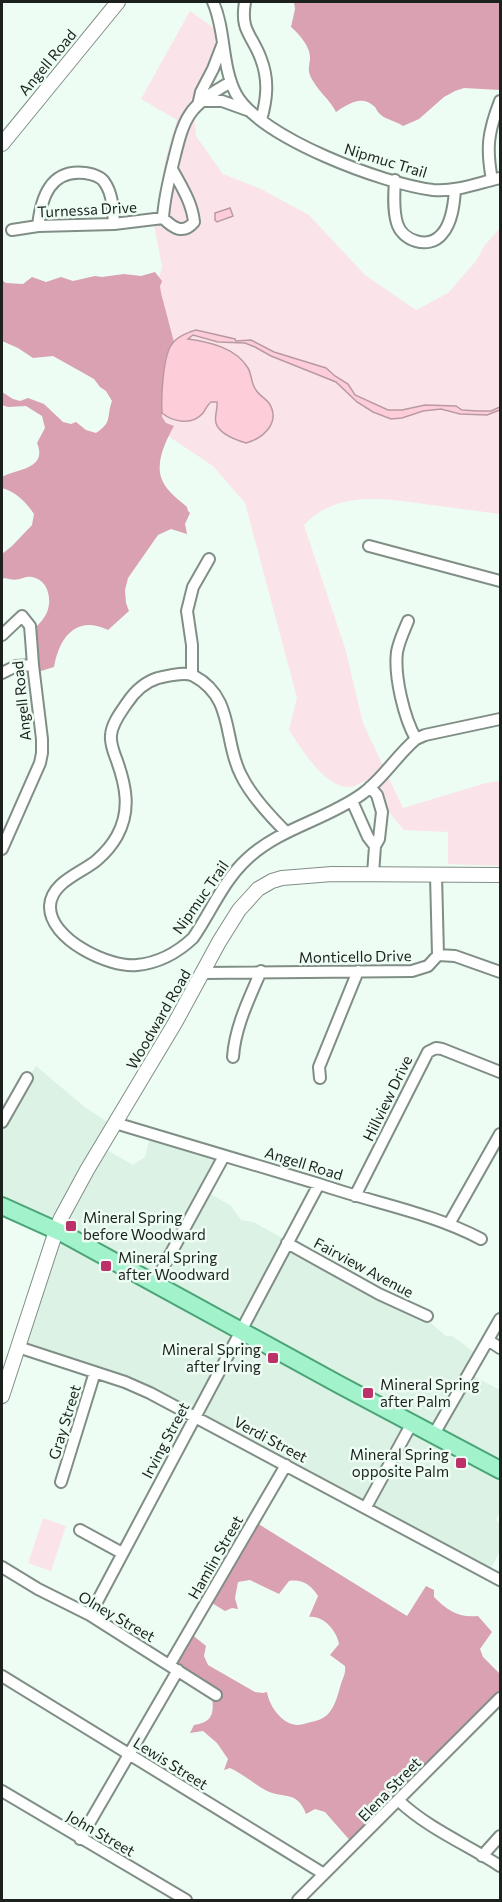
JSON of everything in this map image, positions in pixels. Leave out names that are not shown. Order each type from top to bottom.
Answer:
[{"type":"main road","points":[[2,1206],[56,1232],[501,1470]]},
{"type":"street","name":"Angell Road","points":[[2,144],[118,2]]},
{"type":"street","name":"Nipmuc Trail","points":[[213,2],[222,30],[231,82],[247,110],[261,120],[334,161],[395,180],[435,190],[455,190],[496,179]]},
{"type":"street","points":[[245,2],[243,13],[245,30],[262,60],[267,87],[261,120]]},
{"type":"street","points":[[172,169],[193,212],[194,222],[181,230],[171,226],[163,218],[164,200],[177,141],[187,118],[199,101],[223,43]]},
{"type":"street","points":[[199,101],[231,82]]},
{"type":"street","points":[[199,101],[222,101],[247,110]]},
{"type":"street","points":[[496,179],[488,158],[489,132],[501,101]]},
{"type":"street","points":[[38,226],[43,198],[50,187],[67,174],[77,173],[93,175],[105,182],[111,200],[114,224]]},
{"type":"street","points":[[395,180],[397,223],[400,230],[414,242],[434,241],[443,234],[453,209],[455,190]]},
{"type":"street","name":"Turnessa Drive","points":[[12,230],[38,226],[114,224],[163,218]]},
{"type":"street","points":[[369,546],[501,581]]},
{"type":"street","points":[[209,559],[193,587],[187,611],[192,645],[192,674],[207,685],[222,707],[241,776],[273,819],[286,831]]},
{"type":"street","name":"Angell Road","points":[[2,635],[22,616],[30,626],[41,717],[42,753],[40,764],[2,849]]},
{"type":"street","points":[[408,621],[401,638],[396,662],[405,712],[416,739],[501,719]]},
{"type":"street","points":[[2,674],[16,666],[33,664]]},
{"type":"street","name":"Nipmuc Trail","points":[[192,674],[163,677],[142,686],[129,700],[113,726],[111,736],[127,794],[124,819],[118,834],[106,852],[56,890],[51,898],[50,909],[53,919],[69,940],[110,962],[136,965],[162,959],[184,946],[193,938],[230,878],[249,857],[286,831],[352,801],[370,787],[416,739]]},
{"type":"street","points":[[370,787],[377,795],[382,812],[379,839],[375,846],[373,874]]},
{"type":"street","points":[[352,801],[368,837],[375,846]]},
{"type":"street","name":"Woodward Road","points":[[2,1396],[61,1218],[238,910],[258,889],[282,878],[332,874],[501,875]]},
{"type":"street","points":[[436,875],[438,956],[455,956],[501,972]]},
{"type":"street","name":"Monticello Drive","points":[[203,973],[412,971],[428,966],[438,956]]},
{"type":"street","points":[[233,1057],[242,1017],[261,971]]},
{"type":"street","points":[[320,1077],[319,1067],[358,971]]},
{"type":"street","name":"Hillview Drive","points":[[355,1196],[428,1052],[436,1048],[442,1049],[501,1072]]},
{"type":"street","points":[[2,1122],[27,1078]]},
{"type":"street","name":"Angell Road","points":[[115,1123],[449,1224],[481,1239]]},
{"type":"street","points":[[449,1224],[501,1134]]},
{"type":"street","points":[[154,1284],[224,1156]]},
{"type":"street","name":"Irving Street","points":[[90,1616],[319,1184]]},
{"type":"street","name":"Fairview Avenue","points":[[287,1243],[379,1294],[427,1316]]},
{"type":"street","points":[[434,1434],[501,1319]]},
{"type":"street","points":[[488,1340],[501,1348]]},
{"type":"street","name":"Verdi Street","points":[[18,1347],[125,1382],[286,1464],[501,1580]]},
{"type":"street","name":"Gray Street","points":[[61,1482],[95,1372]]},
{"type":"street","points":[[366,1507],[412,1423]]},
{"type":"street","name":"Hamlin Street","points":[[80,1839],[129,1754],[174,1667],[286,1464]]},
{"type":"street","points":[[80,1530],[122,1553]]},
{"type":"street","name":"Olney Street","points":[[2,1567],[90,1616],[216,1695]]},
{"type":"street","name":"Lewis Street","points":[[2,1676],[324,1874]]},
{"type":"street","name":"Elena Street","points":[[298,1900],[501,1698]]},
{"type":"street","name":"John Street","points":[[2,1791],[186,1900]]},
{"type":"street","points":[[399,1801],[428,1825],[501,1866]]},
{"type":"street","points":[[482,1856],[501,1836]]},
{"type":"shaded area","points":[[294,2],[500,2],[500,90],[464,88],[455,91],[444,97],[419,119],[403,126],[383,117],[375,107],[365,101],[355,102],[336,112],[311,78],[309,50],[291,27],[295,9]]},
{"type":"shaded area","points":[[190,11],[214,28],[217,52],[193,98],[196,136],[223,174],[261,189],[309,215],[365,275],[416,310],[448,293],[476,261],[485,245],[500,228],[500,514],[381,499],[364,499],[332,506],[317,514],[304,525],[345,648],[363,723],[403,808],[486,783],[500,781],[500,866],[448,864],[448,832],[404,830],[383,805],[367,780],[352,787],[341,786],[323,775],[307,756],[289,730],[297,698],[245,503],[213,466],[159,430],[151,311],[162,266],[154,225],[166,157],[177,120],[141,99]]},
{"type":"shaded area","points":[[230,208],[233,216],[217,222],[215,220],[215,213]]},
{"type":"shaded area","points":[[155,272],[162,281],[161,293],[175,346],[169,349],[165,360],[162,417],[166,423],[174,426],[164,446],[160,468],[165,486],[187,507],[190,513],[185,524],[187,534],[171,529],[158,535],[128,578],[125,590],[129,611],[108,630],[87,625],[78,627],[65,638],[56,656],[54,667],[31,674],[29,634],[45,616],[49,599],[46,587],[38,579],[29,577],[15,580],[2,579],[2,554],[32,525],[34,514],[20,498],[2,488],[2,477],[35,463],[39,452],[37,443],[45,428],[42,416],[26,406],[2,405],[2,392],[20,401],[28,398],[44,404],[63,422],[71,424],[76,422],[86,430],[96,433],[107,422],[112,401],[94,379],[53,356],[33,358],[2,341],[2,280],[6,283],[23,284],[32,277],[46,282],[61,277],[73,281],[95,276],[124,274],[141,276]]},
{"type":"shaded area","points":[[196,330],[236,341],[251,340],[274,352],[326,368],[348,384],[355,395],[388,410],[402,410],[425,405],[456,406],[462,410],[478,411],[491,411],[500,407],[500,410],[487,415],[460,414],[441,409],[391,419],[357,402],[336,382],[271,356],[255,347],[245,343],[218,342],[193,335],[188,339],[213,344],[237,355],[248,368],[256,390],[269,403],[272,410],[272,423],[259,437],[246,443],[228,436],[218,427],[217,402],[211,402],[194,420],[172,419],[162,413],[163,377],[169,349],[177,339]]},
{"type":"shaded area","points":[[36,1066],[86,1108],[114,1126],[103,1148],[133,1165],[145,1157],[150,1137],[221,1157],[206,1191],[231,1206],[241,1220],[253,1222],[286,1240],[354,1282],[432,1324],[446,1336],[452,1336],[478,1355],[470,1374],[500,1390],[500,1511],[496,1520],[500,1524],[500,1551],[487,1576],[146,1393],[17,1347],[53,1238],[2,1212],[2,1120]]},
{"type":"shaded area","points":[[43,1518],[66,1526],[51,1571],[28,1563]]},
{"type":"shaded area","points":[[252,1520],[407,1616],[426,1586],[434,1590],[434,1597],[448,1609],[465,1616],[478,1616],[492,1632],[480,1649],[483,1657],[500,1674],[500,1698],[353,1844],[325,1812],[315,1809],[306,1814],[294,1798],[267,1791],[230,1768],[224,1770],[228,1759],[217,1743],[203,1731],[190,1733],[194,1725],[205,1722],[211,1716],[212,1696],[169,1666],[190,1633],[206,1646],[204,1656],[208,1665],[255,1692],[267,1692],[273,1708],[281,1718],[291,1724],[315,1721],[326,1716],[333,1708],[345,1666],[330,1655],[339,1644],[332,1629],[324,1621],[309,1617],[318,1596],[309,1586],[298,1581],[289,1581],[279,1594],[250,1580],[238,1582],[235,1598],[238,1609],[232,1608],[225,1611],[207,1600]]},
{"type":"place","name":"Mineral Spring before Woodward","points":[[71,1226]]},
{"type":"place","name":"Mineral Spring after Woodward","points":[[106,1266]]},
{"type":"place","name":"Mineral Spring after Irving","points":[[273,1358]]},
{"type":"place","name":"Mineral Spring after Palm","points":[[368,1393]]},
{"type":"place","name":"Mineral Spring opposite Palm","points":[[461,1463]]}]
